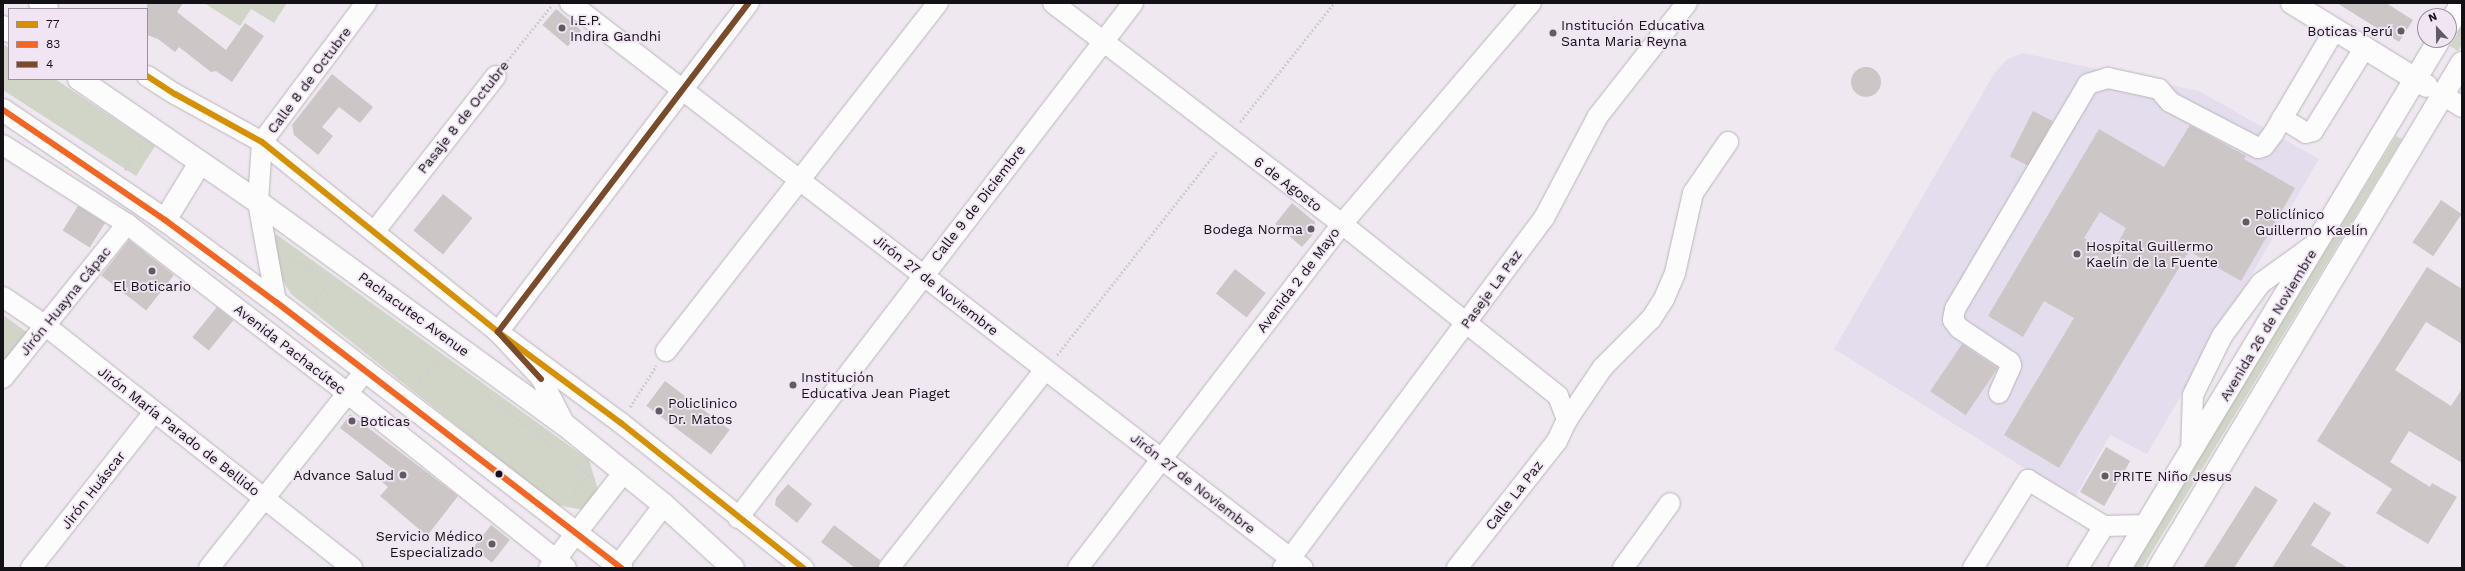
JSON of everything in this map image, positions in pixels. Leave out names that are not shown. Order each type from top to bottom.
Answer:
[{"type":"main road","points":[[2305,6],[2335,29],[2443,96]]},
{"type":"main road","name":"Avenida 26 de Noviembre","points":[[2120,568],[2434,48]]},
{"type":"main road","points":[[2159,568],[2462,63]]},
{"type":"main road","name":"Pachacutec Avenue","points":[[81,80],[258,202],[337,275],[445,349],[565,425],[664,505],[733,568]]},
{"type":"main road","points":[[3,110],[165,220],[276,302],[300,322],[366,370],[618,567]]},
{"type":"main road","points":[[165,220],[200,163]]},
{"type":"street","name":"Calle 8 de Octubre","points":[[276,302],[258,202],[262,142],[366,3]]},
{"type":"street","name":"Jirón 27 de Noviembre","points":[[570,3],[1161,459],[1292,565]]},
{"type":"street","points":[[498,332],[749,3]]},
{"type":"street","points":[[666,350],[938,3]]},
{"type":"street","name":"6 de Agosto","points":[[1053,3],[1342,224],[1558,396],[1567,420]]},
{"type":"street","name":"Calle 9 de Diciembre","points":[[738,518],[922,275],[1133,3]]},
{"type":"street","name":"Avenida 2 de Mayo","points":[[1078,568],[1342,224],[1531,3]]},
{"type":"street","name":"Paseje La Paz","points":[[1292,565],[1544,218],[1598,116],[1687,3]]},
{"type":"street","points":[[1999,393],[2012,366],[2010,362],[1958,328],[1953,320],[1955,310],[2088,84],[2108,78],[2159,89],[2170,102],[2258,148],[2264,146],[2335,29]]},
{"type":"street","points":[[2282,118],[2306,133],[2313,131],[2365,47]]},
{"type":"street","name":"Pasaje 8 de Octubre","points":[[374,232],[496,76]]},
{"type":"street","points":[[148,77],[175,94],[262,142],[498,332],[621,423],[738,518],[804,568]]},
{"type":"street","points":[[2443,96],[2462,107]]},
{"type":"street","name":"Calle La Paz","points":[[1457,568],[1557,441],[1567,420],[1602,367],[1651,319],[1664,299],[1675,273],[1694,193],[1728,142]]},
{"type":"street","name":"Avenida Pachacútec","points":[[3,145],[127,224],[347,393],[557,565]]},
{"type":"street","name":"Jirón Huayna Cápac","points":[[3,378],[127,224]]},
{"type":"street","points":[[2191,452],[2193,395],[2222,336],[2261,283],[2317,243]]},
{"type":"street","name":"Jirón María Parado de Bellido","points":[[3,298],[46,326],[352,568]]},
{"type":"street","points":[[498,332],[541,378],[565,425]]},
{"type":"street","points":[[209,568],[366,370]]},
{"type":"street","points":[[889,568],[1045,370]]},
{"type":"street","name":"Jirón Huáscar","points":[[32,568],[154,412]]},
{"type":"street","points":[[557,565],[576,535],[624,472]]},
{"type":"street","points":[[1973,568],[2028,480],[2104,526],[2147,525]]},
{"type":"street","points":[[1623,568],[1670,503]]},
{"type":"street","points":[[618,567],[664,505]]},
{"type":"street","points":[[2078,568],[2104,526]]},
{"type":"path","name":"Pasaje 8 de Octubre","points":[[496,76],[554,3]]},
{"type":"path","points":[[1045,370],[1334,3]]},
{"type":"path","points":[[114,186],[152,128]]},
{"type":"path","points":[[265,241],[297,263],[337,275],[300,322]]},
{"type":"path","points":[[432,353],[445,349]]},
{"type":"path","points":[[445,349],[445,362]]},
{"type":"path","points":[[404,401],[445,349]]},
{"type":"path","points":[[621,423],[666,350]]},
{"type":"path","points":[[482,391],[610,491]]},
{"type":"path","points":[[555,518],[603,455]]},
{"type":"shaded area","points":[[204,3],[287,3],[274,23],[251,9],[240,26]]},
{"type":"shaded area","points":[[2462,26],[2462,44],[2458,51],[2453,48],[2457,48],[2457,34]]},
{"type":"shaded area","points":[[3,44],[8,47],[8,80],[56,80],[155,146],[136,176],[3,90]]},
{"type":"shaded area","name":"Hospital Guillermo Kaelín de la Fuente","points":[[2023,53],[2199,91],[2319,159],[2147,454],[2110,435],[2074,499],[1834,349],[1994,74],[2006,60]]},
{"type":"shaded area","points":[[2396,136],[2402,139],[2142,568],[2130,568]]},
{"type":"shaded area","points":[[276,234],[589,460],[599,493],[584,510],[557,505],[291,294],[282,279],[274,243]]},
{"type":"shaded area","points":[[3,315],[28,333],[3,365]]},
{"type":"building","points":[[147,3],[183,3],[177,12],[226,50],[245,23],[264,36],[232,82],[216,71],[211,72],[179,47],[175,52],[158,39],[148,35]]},
{"type":"building","points":[[2337,3],[2386,3],[2413,20],[2399,42]]},
{"type":"building","name":"I.E.P. Indira Gandhi","points":[[556,9],[581,30],[568,46],[543,25]]},
{"type":"building","points":[[1866,67],[1877,71],[1881,82],[1877,93],[1866,97],[1855,93],[1851,82],[1855,71]]},
{"type":"building","points":[[332,74],[373,107],[360,123],[339,107],[322,127],[333,136],[318,155],[294,135],[292,125]]},
{"type":"building","points":[[2033,111],[2053,121],[2029,166],[2010,156]]},
{"type":"building","points":[[2190,125],[2246,156],[2244,159],[2295,188],[2241,281],[2189,251],[2059,468],[2004,435],[2074,318],[2044,301],[2023,337],[1988,316],[2099,129],[2164,167]],"holes":[[[2100,212],[2126,228],[2112,254],[2084,238]]]},
{"type":"building","points":[[443,194],[473,218],[443,254],[413,231]]},
{"type":"building","points":[[2441,200],[2462,214],[2433,256],[2412,242]]},
{"type":"building","points":[[1292,203],[1315,222],[1316,231],[1302,247],[1275,224]]},
{"type":"building","points":[[78,206],[105,223],[90,248],[63,231]]},
{"type":"building","points":[[129,240],[174,275],[146,311],[101,275]]},
{"type":"building","points":[[2427,267],[2462,289],[2462,344],[2426,322],[2395,370],[2451,406],[2462,389],[2462,463],[2409,431],[2390,462],[2430,487],[2432,483],[2457,497],[2428,544],[2376,513],[2392,489],[2317,441]]},
{"type":"building","points":[[1235,269],[1266,293],[1247,317],[1216,293]]},
{"type":"building","points":[[217,307],[233,320],[209,351],[192,337]]},
{"type":"building","points":[[1962,344],[1998,368],[1966,415],[1930,391]]},
{"type":"building","points":[[665,381],[730,430],[711,455],[646,406]]},
{"type":"building","points":[[350,414],[458,496],[427,536],[380,496],[388,487],[382,482],[393,469],[340,428]]},
{"type":"building","name":"PRITE Niño Jesus","points":[[2106,447],[2130,461],[2104,506],[2080,492]]},
{"type":"building","points":[[788,484],[812,504],[797,523],[775,505],[776,498]]},
{"type":"building","points":[[2255,486],[2278,500],[2234,568],[2203,568]]},
{"type":"building","points":[[2314,502],[2331,513],[2311,545],[2348,568],[2272,568]]},
{"type":"building","name":"Servicio Médico Especializado","points":[[491,525],[510,540],[492,563],[473,548]]},
{"type":"building","points":[[834,525],[880,560],[878,568],[855,568],[821,542]]},
{"type":"transit line","name":"4","points":[[541,379],[498,332],[749,3]]},
{"type":"transit line","name":"77","points":[[148,77],[175,94],[262,142],[498,332],[621,423],[803,568]]},
{"type":"transit line","name":"83","points":[[3,110],[165,220],[276,302],[621,568]]},
{"type":"place","name":"I.E.P. Indira Gandhi","points":[[562,28]]},
{"type":"place","name":"Boticas Perú","points":[[2401,31]]},
{"type":"place","name":"Institución Educativa Santa Maria Reyna","points":[[1553,33]]},
{"type":"place","name":"Policlínico Guillermo Kaelín","points":[[2246,222]]},
{"type":"place","name":"Bodega Norma","points":[[1311,229]]},
{"type":"place","name":"Hospital Guillermo Kaelín de la Fuente","points":[[2077,254]]},
{"type":"place","name":"El Boticario","points":[[152,271]]},
{"type":"place","name":"Institución Educativa Jean Piaget","points":[[793,385]]},
{"type":"place","name":"Policlinico Dr. Matos","points":[[659,411]]},
{"type":"place","name":"Boticas","points":[[352,421]]},
{"type":"place","name":"Advance Salud","points":[[403,475]]},
{"type":"place","name":"PRITE Niño Jesus","points":[[2105,476]]},
{"type":"place","name":"Servicio Médico Especializado","points":[[492,544]]}]
